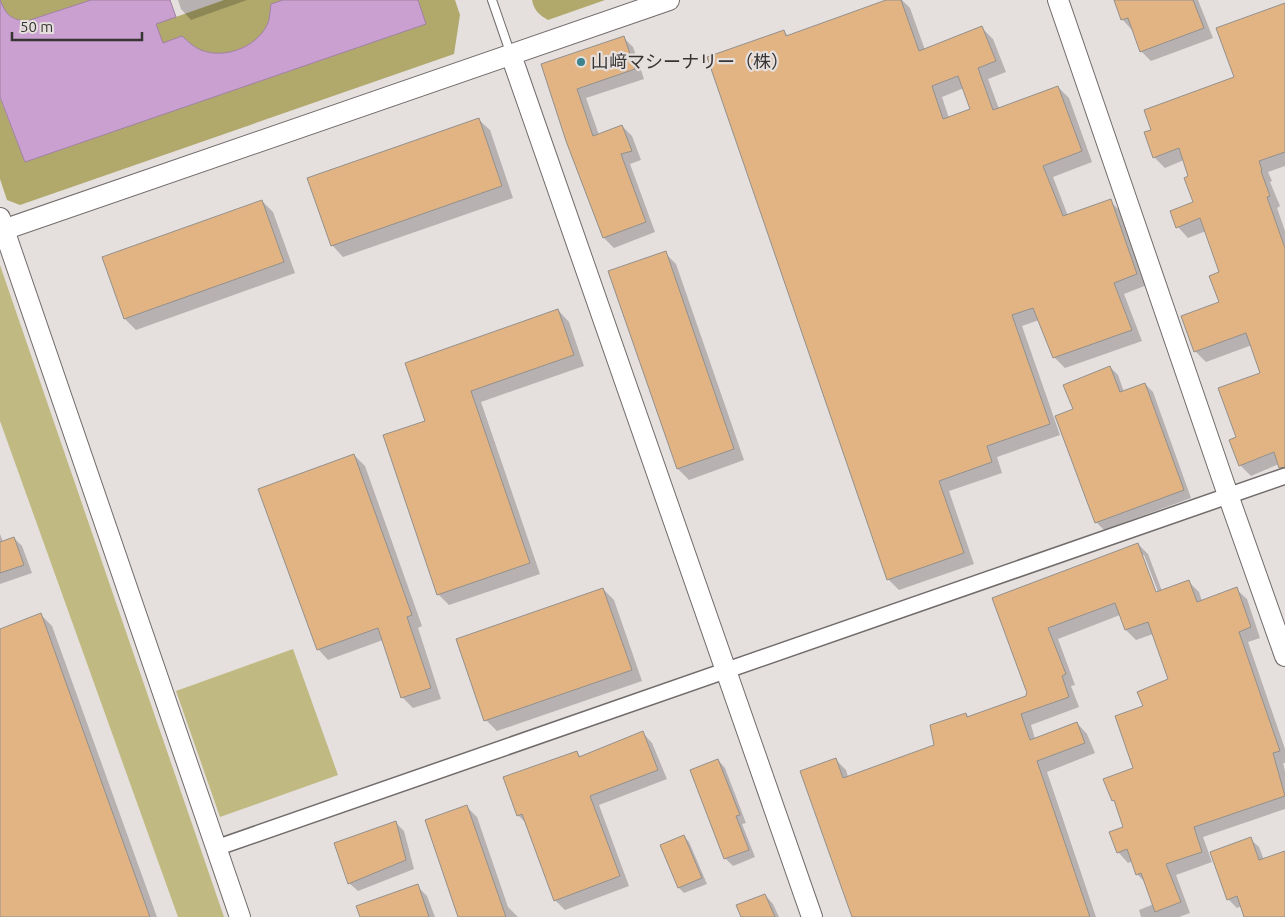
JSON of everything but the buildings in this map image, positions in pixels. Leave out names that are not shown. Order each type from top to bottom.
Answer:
[{"type":"street","points":[[240,917],[1,226],[512,55],[669,0]]},
{"type":"street","points":[[1058,0],[1285,656]]},
{"type":"street","points":[[512,55],[812,917]]},
{"type":"street","points":[[216,848],[1285,476]]},
{"type":"lane","points":[[492,0],[512,55]]},
{"type":"shaded area","points":[[0,0],[91,0],[27,21],[10,16]]},
{"type":"shaded area","points":[[0,0],[9,15],[16,19],[27,21],[91,0],[170,0],[176,17],[156,24],[163,43],[182,36],[196,47],[210,53],[231,52],[250,44],[265,29],[269,20],[271,4],[283,0],[418,0],[426,24],[25,162],[0,97]]},
{"type":"shaded area","points":[[224,0],[283,0],[271,4],[269,20],[265,29],[258,37],[250,44],[231,52],[210,53],[196,47],[182,36],[163,43],[156,24]]},
{"type":"shaded area","points":[[418,0],[455,0],[460,15],[454,54],[20,205],[7,200],[0,179],[0,98],[25,162],[426,24]]},
{"type":"shaded area","points":[[532,0],[605,0],[548,20],[537,12]]},
{"type":"shaded area","points":[[0,265],[224,917],[178,917],[0,421]]},
{"type":"shaded area","points":[[293,649],[338,775],[220,817],[176,691]]},
{"type":"place","name":"山﨑マシーナリー（株）","points":[[581,62]]}]
